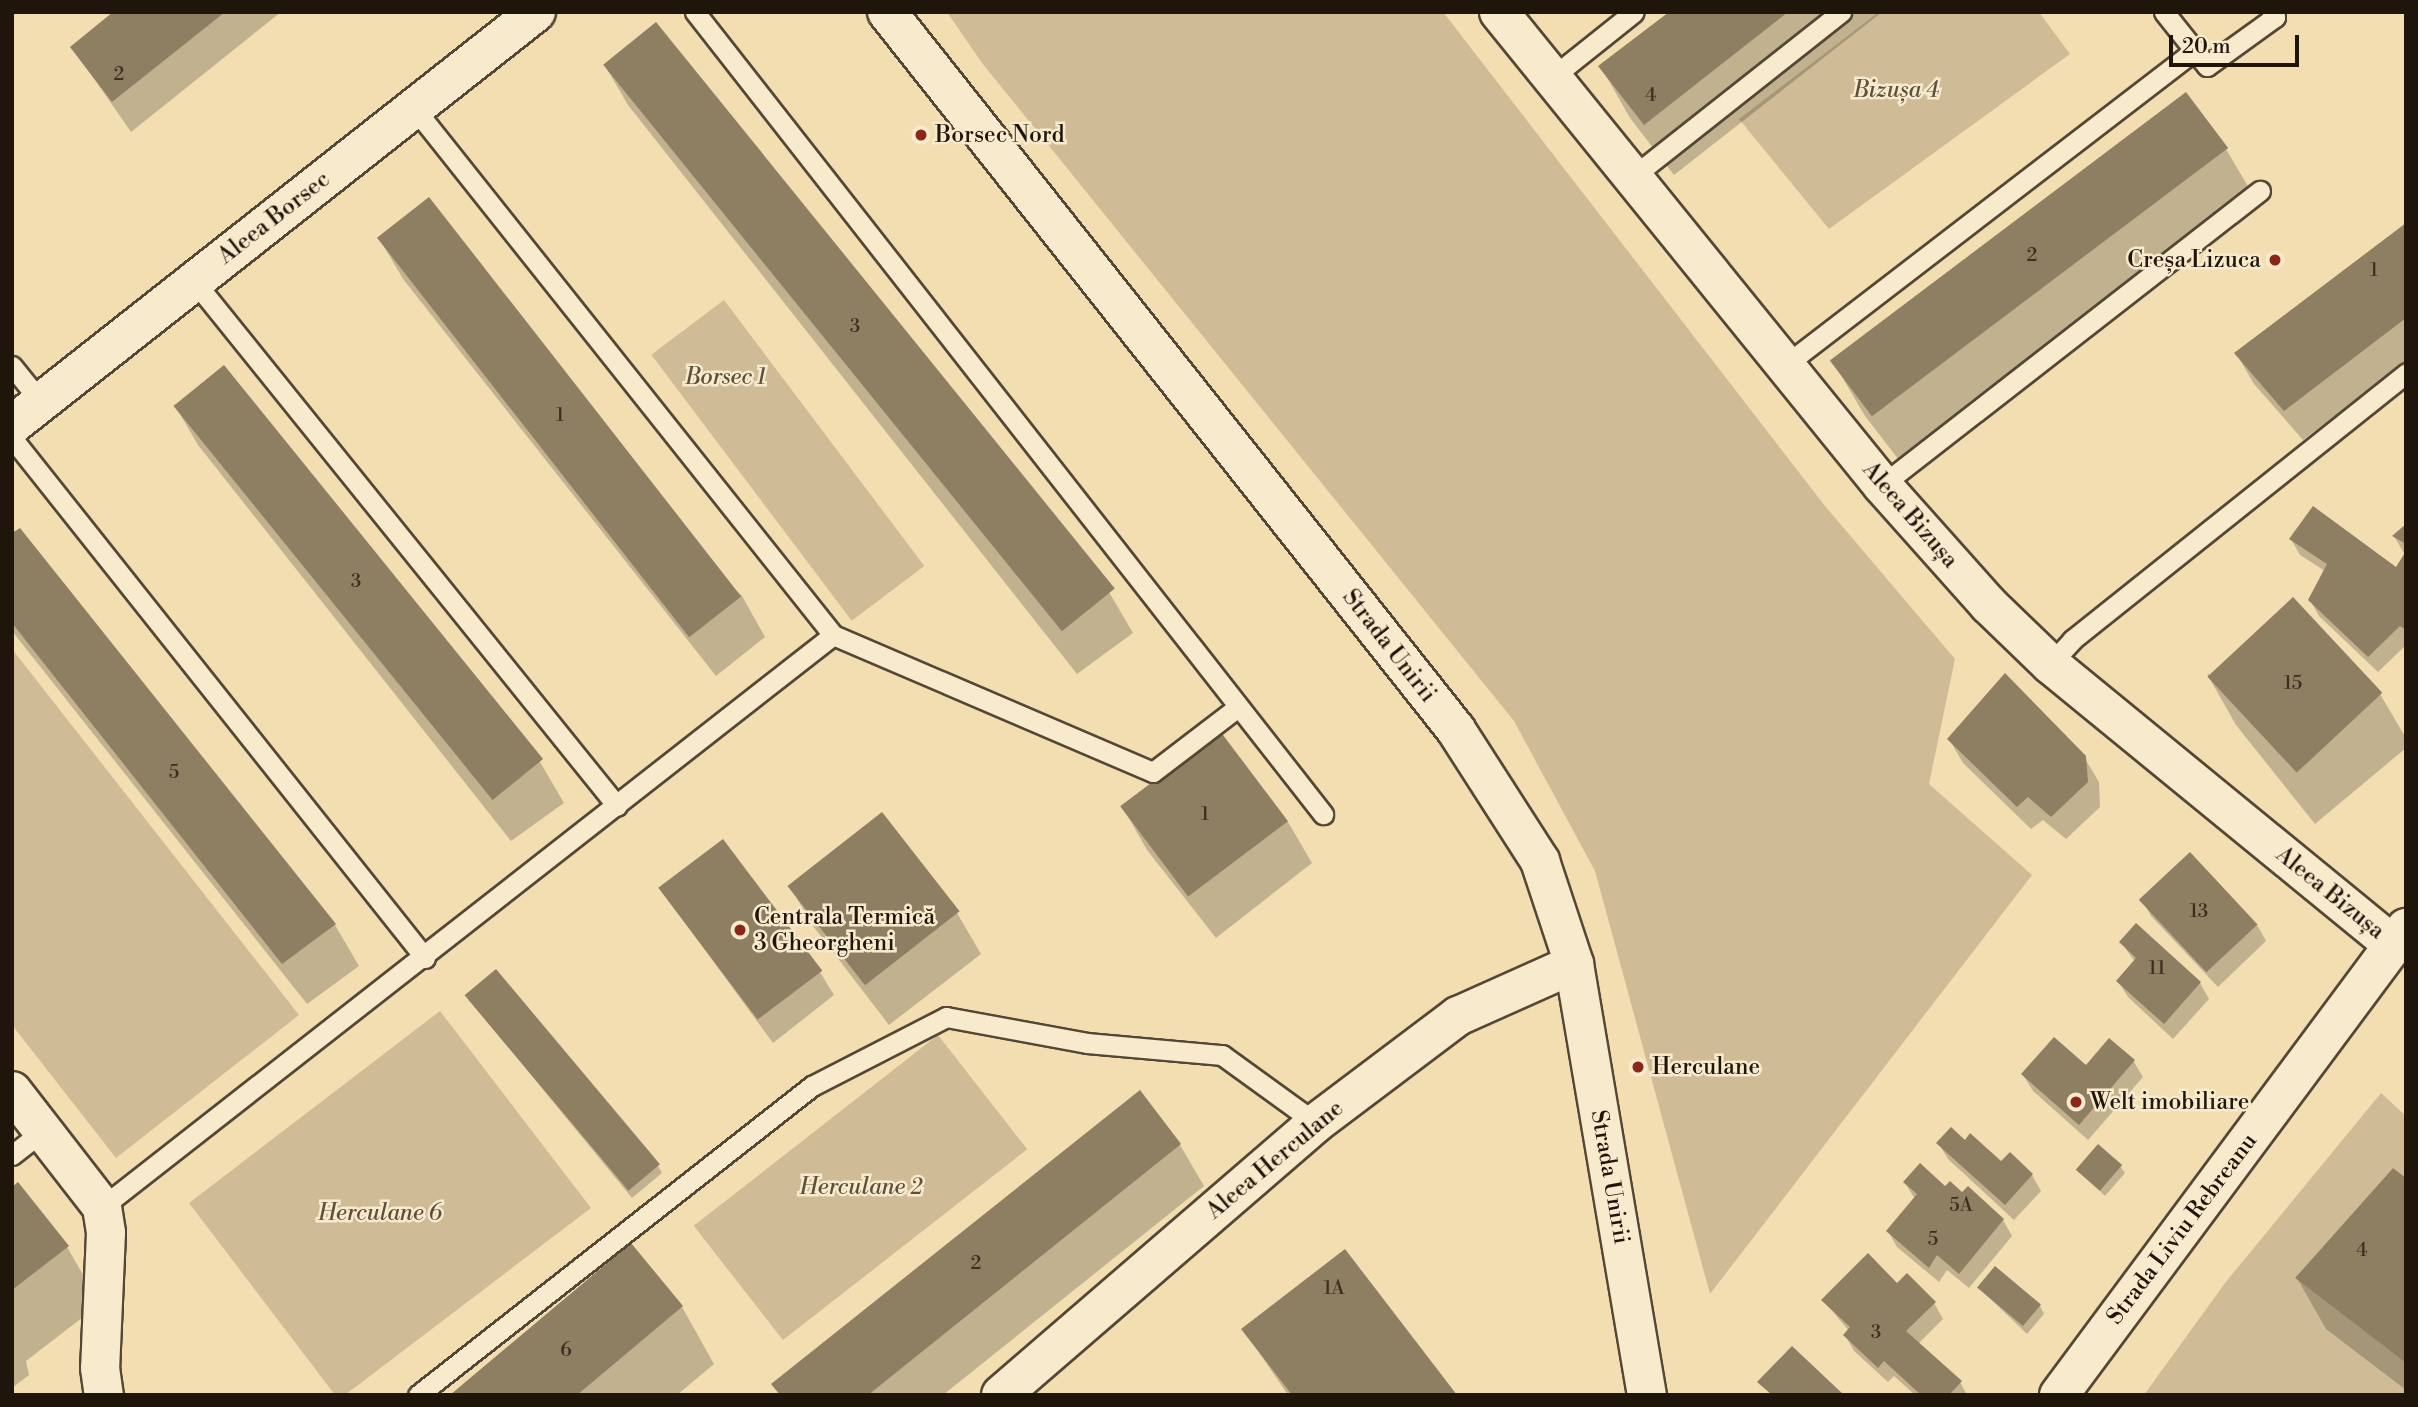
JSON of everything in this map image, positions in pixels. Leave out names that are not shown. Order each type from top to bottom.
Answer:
[{"type":"street","name":"Aleea Borsec","points":[[27,414],[536,12]]},
{"type":"street","name":"Strada Unirii","points":[[887,12],[1456,730],[1540,861],[1574,964],[1647,1395]]},
{"type":"street","name":"Aleea Bizușa","points":[[1499,12],[1550,79],[1882,485],[1989,605],[2050,664],[2399,937]]},
{"type":"street","name":"Strada Liviu Rebreanu","points":[[2059,1395],[2399,937]]},
{"type":"street","name":"Aleea Herculane","points":[[1001,1395],[1316,1123],[1458,1016],[1574,964]]},
{"type":"street","points":[[12,1091],[102,1207],[106,1233],[100,1368],[104,1395]]},
{"type":"lane","points":[[695,12],[1323,814]]},
{"type":"lane","points":[[1550,79],[1634,12]]},
{"type":"lane","points":[[1631,178],[1841,12]]},
{"type":"lane","points":[[2164,12],[2207,66],[2275,17],[2272,12]]},
{"type":"lane","points":[[1784,366],[2194,51]]},
{"type":"lane","points":[[414,108],[833,635],[1153,772],[1238,707]]},
{"type":"lane","points":[[1882,485],[2260,191]]},
{"type":"lane","points":[[194,281],[617,806]]},
{"type":"lane","points":[[12,366],[27,414]]},
{"type":"lane","points":[[2050,664],[2072,640],[2406,373]]},
{"type":"lane","points":[[12,438],[425,958]]},
{"type":"lane","points":[[102,1207],[425,958],[833,635]]},
{"type":"lane","points":[[418,1395],[812,1086],[946,1017],[1087,1043],[1222,1055],[1316,1123]]},
{"type":"lane","points":[[12,1155],[44,1130]]},
{"type":"green space","points":[[947,12],[1443,12],[1825,506],[1955,659],[1929,784],[2032,875],[1710,1294],[1595,871],[1514,721],[982,63]]},
{"type":"green space","name":"Bizușa 4","points":[[1879,12],[2039,12],[2070,54],[1829,229],[1739,119]]},
{"type":"green space","name":"Borsec 1","points":[[724,300],[924,566],[852,621],[651,355]]},
{"type":"green space","points":[[12,649],[299,1015],[116,1158],[12,1025]]},
{"type":"green space","name":"Herculane 6","points":[[440,1011],[591,1208],[345,1395],[335,1395],[189,1203]]},
{"type":"green space","name":"Herculane 2","points":[[938,1035],[1027,1149],[783,1340],[694,1226]]},
{"type":"green space","points":[[2381,1093],[2406,1116],[2406,1178],[2393,1168],[2295,1278],[2406,1363],[2406,1395],[2144,1395],[2225,1283]]},
{"type":"building","points":[[113,12],[225,12],[112,102],[70,47]]},
{"type":"building","points":[[1669,12],[1788,12],[1644,125],[1598,66]]},
{"type":"building","points":[[656,22],[1115,589],[1062,631],[603,65]]},
{"type":"building","points":[[2186,92],[2228,148],[1872,416],[1830,360]]},
{"type":"building","points":[[429,197],[741,597],[689,637],[377,238]]},
{"type":"building","points":[[2406,223],[2406,318],[2284,411],[2234,353]]},
{"type":"building","points":[[224,365],[543,759],[493,800],[173,406]]},
{"type":"building","points":[[2313,506],[2396,567],[2406,551],[2406,630],[2400,626],[2368,657],[2308,600],[2327,564],[2289,539]]},
{"type":"building","points":[[2406,524],[2406,544],[2392,536]]},
{"type":"building","points":[[20,528],[336,924],[282,964],[12,623],[12,533]]},
{"type":"building","points":[[2293,597],[2382,693],[2297,773],[2207,677]]},
{"type":"building","points":[[2005,673],[2086,756],[2088,782],[2051,817],[2028,797],[2017,807],[1947,739]]},
{"type":"building","points":[[1220,731],[1288,821],[1188,896],[1120,806]]},
{"type":"building","points":[[882,812],[960,911],[865,985],[787,886]]},
{"type":"building","name":"Centrala Termică 3 Gheorgheni","points":[[723,839],[822,971],[758,1020],[658,888]]},
{"type":"building","points":[[2190,852],[2258,924],[2206,972],[2139,900]]},
{"type":"building","points":[[2136,923],[2201,982],[2164,1024],[2116,981],[2136,958],[2119,942]]},
{"type":"building","points":[[496,969],[660,1164],[629,1191],[465,995]]},
{"type":"building","points":[[2054,1037],[2086,1065],[2109,1038],[2135,1060],[2079,1125],[2021,1074]]},
{"type":"building","points":[[1140,1090],[1181,1144],[868,1395],[780,1395],[771,1384]]},
{"type":"building","points":[[1951,1127],[1965,1140],[1970,1133],[2001,1161],[2010,1152],[2033,1174],[2005,1205],[1936,1143]]},
{"type":"building","points":[[2098,1144],[2122,1165],[2100,1191],[2076,1170]]},
{"type":"building","points":[[1920,1163],[1945,1186],[1950,1181],[1962,1192],[1968,1186],[2004,1219],[1959,1274],[1937,1255],[1929,1268],[1886,1231],[1917,1194],[1903,1182]]},
{"type":"building","points":[[2393,1168],[2406,1178],[2406,1363],[2295,1278]]},
{"type":"building","points":[[18,1182],[69,1246],[12,1290],[12,1187]]},
{"type":"building","points":[[631,1243],[683,1306],[577,1395],[450,1395]]},
{"type":"building","points":[[1345,1249],[1457,1395],[1292,1395],[1241,1329]]},
{"type":"building","points":[[1868,1253],[1897,1283],[1907,1273],[1936,1302],[1906,1331],[1962,1381],[1949,1395],[1921,1395],[1884,1361],[1878,1368],[1843,1335],[1850,1327],[1821,1300]]},
{"type":"building","points":[[1995,1266],[2041,1305],[2023,1326],[1977,1287]]},
{"type":"building","points":[[1792,1346],[1844,1395],[1772,1395],[1757,1382]]},
{"type":"place","name":"Borsec Nord","points":[[921,135]]},
{"type":"place","name":"Creșa Lizuca","points":[[2275,260]]},
{"type":"place","name":"Centrala Termică 3 Gheorgheni","points":[[740,930]]},
{"type":"place","name":"Herculane","points":[[1638,1067]]},
{"type":"place","name":"Welt imobiliare","points":[[2076,1102]]}]
